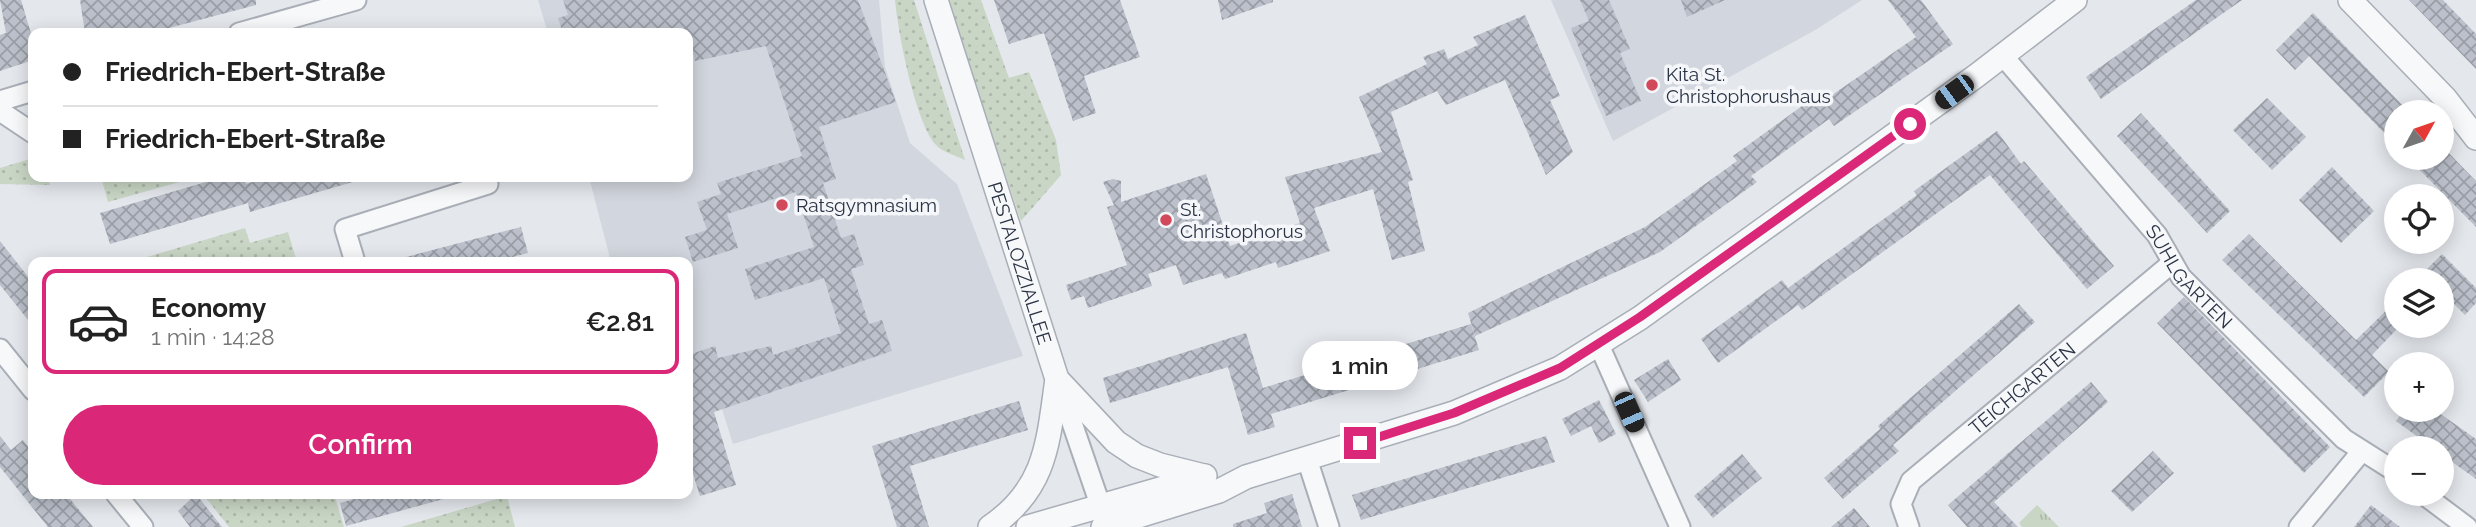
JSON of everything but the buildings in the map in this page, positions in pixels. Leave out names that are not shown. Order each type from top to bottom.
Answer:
[{"type":"street","points":[[257,28],[356,0]]},
{"type":"street","name":"PESTALOZZIALLEE","points":[[936,0],[1105,521]]},
{"type":"street","points":[[1028,527],[1105,521],[1219,491],[1247,477],[1454,413],[1514,390],[1599,345],[2003,56],[2076,0]]},
{"type":"street","points":[[2350,0],[2445,98],[2476,138]]},
{"type":"street","name":"SUHLGARTEN","points":[[2003,56],[2157,235],[2181,277],[2344,439],[2384,465]]},
{"type":"street","points":[[0,101],[28,93]]},
{"type":"street","points":[[2445,98],[2476,119]]},
{"type":"street","points":[[0,111],[28,130]]},
{"type":"street","points":[[353,257],[345,229],[488,184]]},
{"type":"street","name":"TEICHGARTEN","points":[[1909,527],[1901,504],[1911,481],[2172,263]]},
{"type":"street","points":[[1599,345],[1680,527]]},
{"type":"street","points":[[0,349],[28,384]]},
{"type":"street","points":[[1057,379],[1116,442],[1137,456],[1204,476],[1247,477]]},
{"type":"street","points":[[990,527],[1009,513],[1034,482],[1047,447],[1057,379]]},
{"type":"street","points":[[2299,527],[2362,451]]},
{"type":"street","points":[[1307,459],[1329,527]]},
{"type":"street","points":[[1105,521],[1204,476]]},
{"type":"street","points":[[120,499],[144,527]]},
{"type":"street","points":[[2439,506],[2467,527]]},
{"type":"shaded area","name":"Ratsgymnasium","points":[[538,0],[879,0],[885,67],[910,143],[957,184],[1023,356],[733,444],[722,409],[716,411],[713,404],[693,410],[693,257],[610,257],[590,182],[693,182],[693,28],[546,28]]},
{"type":"shaded area","name":"Kita St. Christophorushaus","points":[[1551,0],[1862,0],[1817,29],[1613,141]]},
{"type":"green space","points":[[895,0],[914,0],[965,160],[936,145],[921,117],[904,54]]},
{"type":"green space","points":[[947,0],[981,0],[1009,78],[1029,72],[1056,140],[1061,175],[1021,221]]},
{"type":"green space","points":[[28,160],[28,182],[49,182],[50,185],[0,184],[0,168]]},
{"type":"green space","points":[[102,182],[179,182],[108,202]]},
{"type":"green space","points":[[245,228],[250,243],[288,232],[296,257],[147,257]]},
{"type":"green space","points":[[207,499],[336,499],[344,527],[229,527]]},
{"type":"green space","points":[[497,499],[508,499],[515,527],[401,527]]},
{"type":"green space","points":[[2037,505],[2059,527],[2022,527],[2019,523]]},
{"type":"place","name":"Kita St. Christophorushaus","points":[[1652,85]]},
{"type":"place","name":"Ratsgymnasium","points":[[782,205]]},
{"type":"place","name":"St. Christophorus","points":[[1166,220]]},
{"type":"route","points":[[1360,443],[1454,413],[1514,390],[1560,368],[1640,317],[1910,124]]}]
